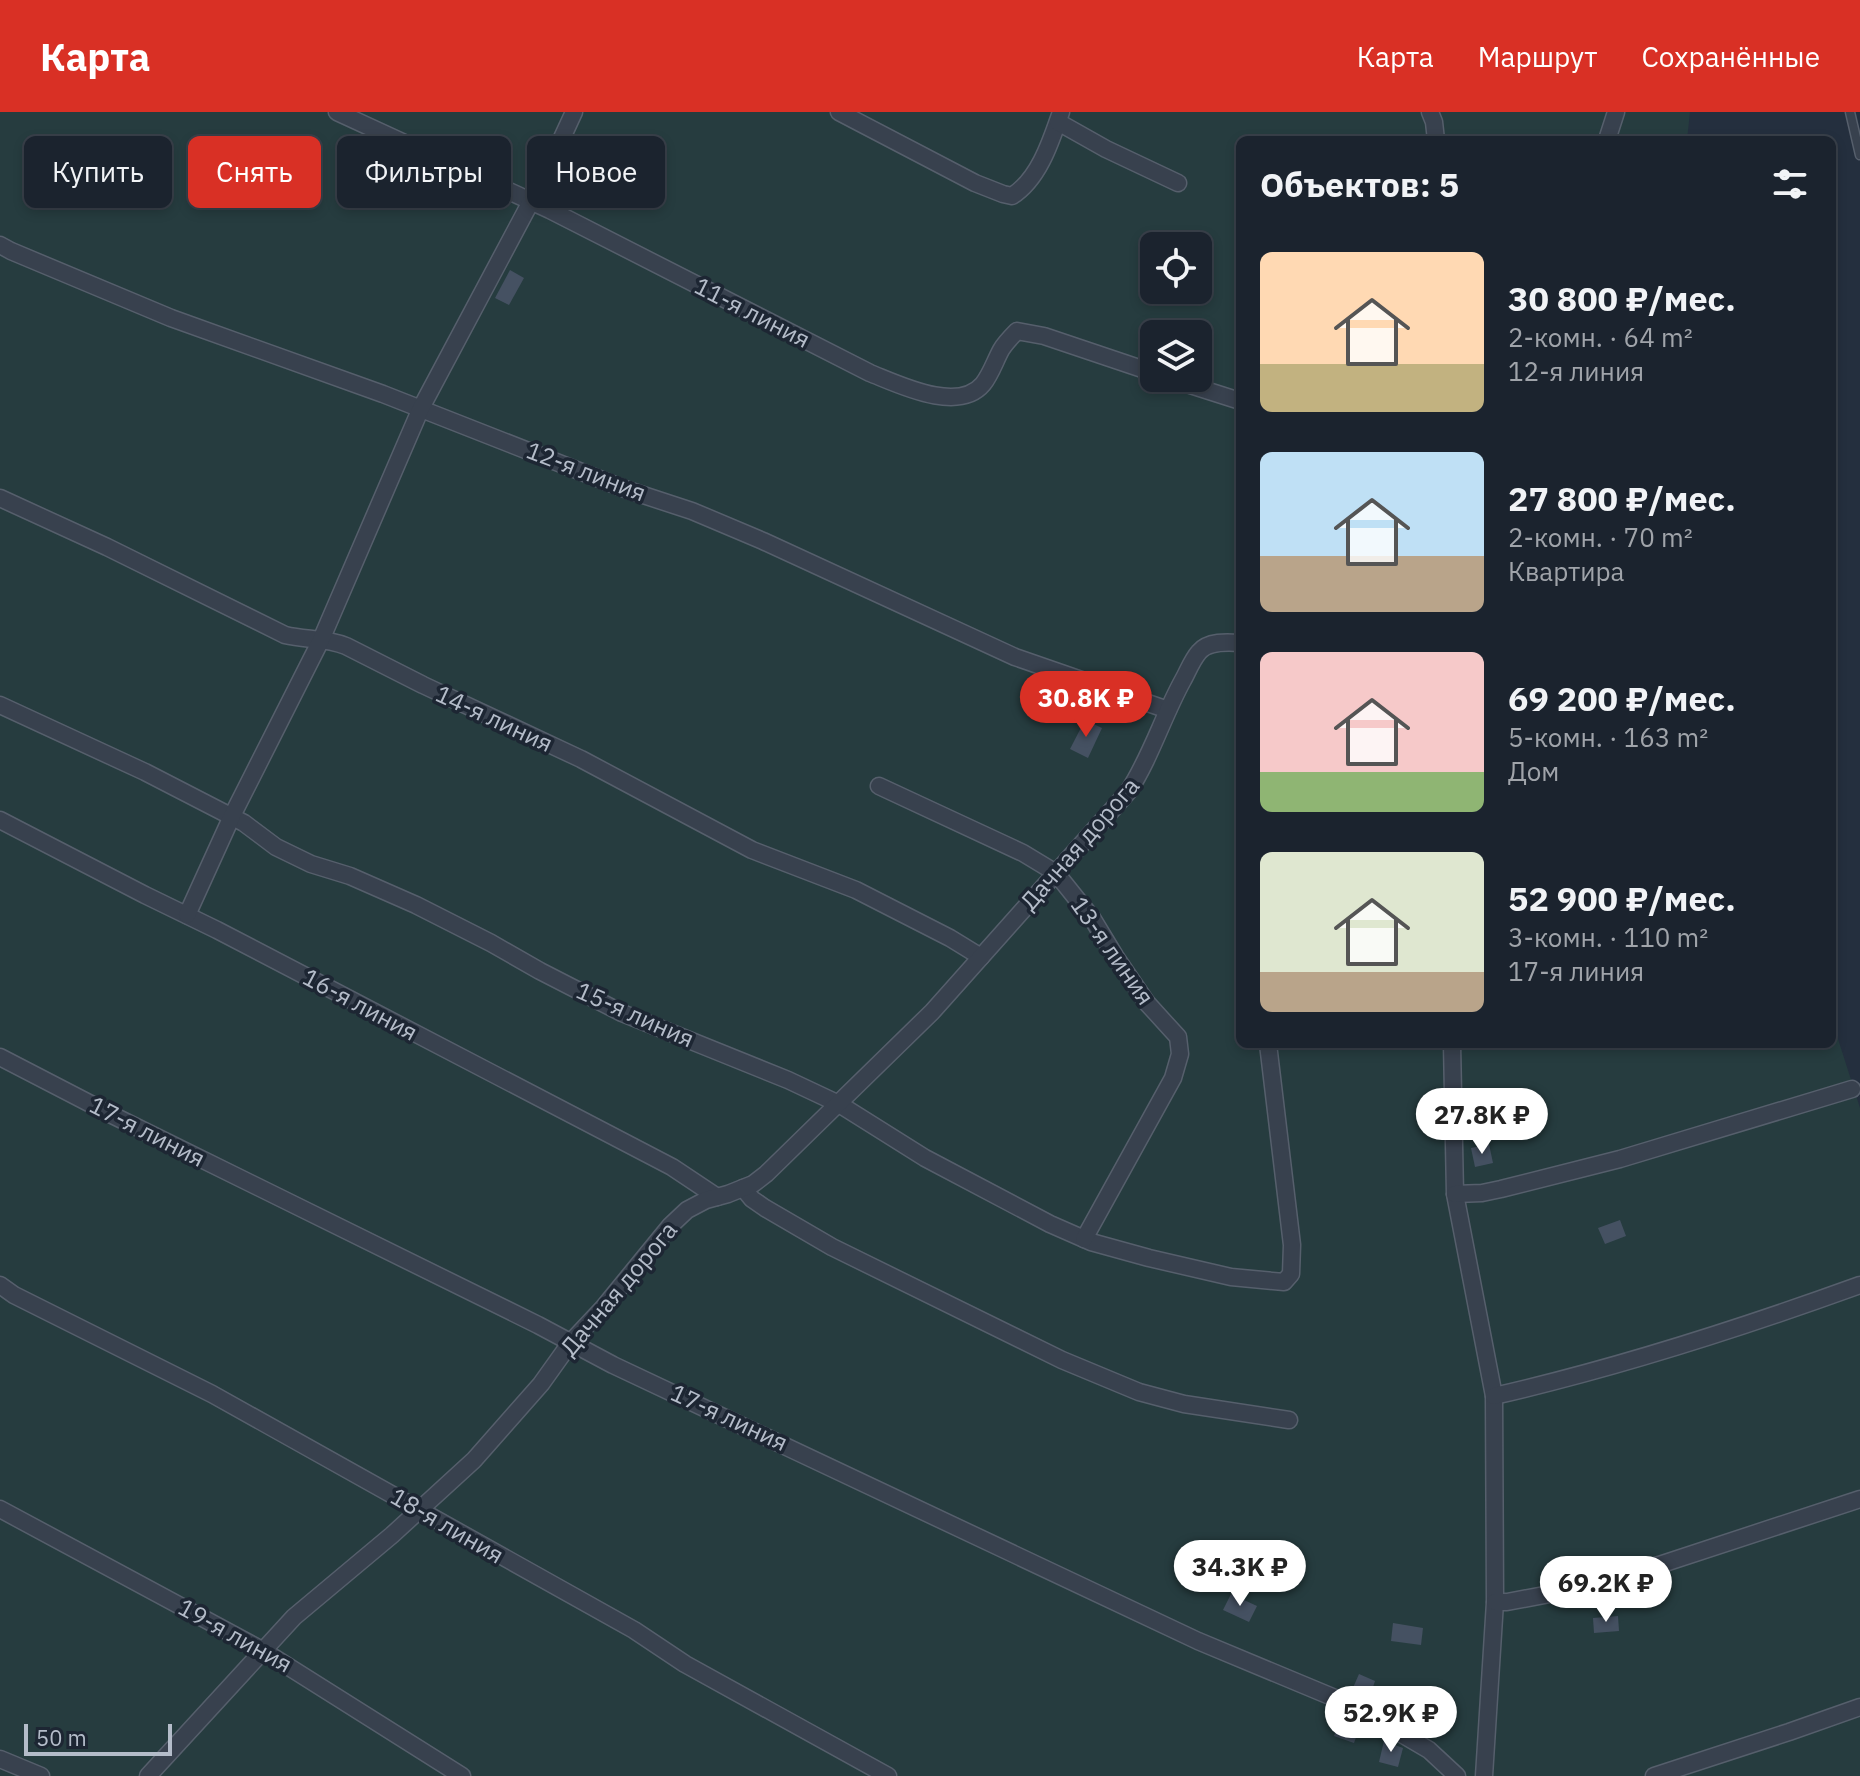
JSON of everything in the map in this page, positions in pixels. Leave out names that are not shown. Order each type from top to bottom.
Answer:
[{"type":"street","name":"11-я линия","points":[[337,112],[527,199]]},
{"type":"street","points":[[563,136],[574,112]]},
{"type":"street","points":[[839,112],[975,183],[1012,196],[1030,181],[1060,117],[1106,149],[1178,183]]},
{"type":"street","points":[[1430,112],[1436,136]]},
{"type":"street","points":[[1608,136],[1616,112]]},
{"type":"street","points":[[187,915],[232,816],[321,640],[421,408],[527,208]]},
{"type":"street","name":"11-я линия","points":[[545,208],[870,373],[918,391],[956,397],[971,393],[982,385],[1002,347],[1017,331],[1044,336],[1140,368]]},
{"type":"street","name":"12-я линия","points":[[0,245],[171,318],[421,408],[625,489],[692,511],[1015,657],[1168,710]]},
{"type":"street","points":[[1212,392],[1236,400]]},
{"type":"street","name":"14-я линия","points":[[0,498],[285,635],[333,641],[346,646],[581,759],[752,850],[856,890],[981,957]]},
{"type":"street","name":"Дачная дорога","points":[[148,1776],[294,1617],[392,1535],[474,1460],[541,1384],[571,1342],[670,1226],[687,1210],[753,1184],[766,1174],[932,1012],[1128,792],[1141,772],[1168,710],[1200,651],[1211,645],[1236,643]]},
{"type":"street","name":"15-я линия","points":[[0,705],[232,816],[276,847],[311,864],[350,876],[481,937],[622,1013],[788,1080],[839,1104],[925,1158],[1050,1224],[1084,1239],[1149,1258],[1231,1277],[1284,1282],[1291,1274],[1292,1245],[1268,1048]]},
{"type":"street","name":"13-я линия","points":[[879,786],[1023,853],[1056,873],[1092,918],[1147,1003],[1178,1037],[1180,1054],[1173,1078],[1084,1239]]},
{"type":"street","name":"16-я линия","points":[[0,820],[672,1167],[717,1197]]},
{"type":"street","points":[[1452,1048],[1455,1194],[1494,1396],[1495,1602],[1484,1776]]},
{"type":"street","name":"17-я линия","points":[[0,1057],[613,1365],[1170,1628],[1354,1706],[1429,1750],[1457,1776]]},
{"type":"street","points":[[1455,1194],[1482,1193],[1607,1163],[1852,1089]]},
{"type":"street","points":[[743,1188],[765,1208],[832,1247],[1062,1360],[1139,1392],[1184,1404],[1289,1420]]},
{"type":"street","name":"18-я линия","points":[[0,1285],[14,1295],[212,1394],[888,1776]]},
{"type":"street","points":[[1494,1396],[1714,1334],[1860,1285]]},
{"type":"street","points":[[1495,1602],[1531,1599],[1645,1569],[1860,1499]]},
{"type":"street","name":"19-я линия","points":[[0,1509],[262,1650],[462,1776]]},
{"type":"street","points":[[1654,1776],[1860,1707]]},
{"type":"street","points":[[0,1759],[41,1776]]},
{"type":"lane","points":[[1850,112],[1860,155]]},
{"type":"green space","points":[[0,112],[1690,112],[1687,136],[1236,136],[1236,1048],[1836,1048],[1836,1033],[1860,1108],[1860,1776],[0,1776]]},
{"type":"building","points":[[510,270],[524,278],[509,305],[495,298]]},
{"type":"building","points":[[1085,720],[1102,728],[1088,758],[1070,749]]},
{"type":"building","points":[[1489,1144],[1493,1163],[1475,1167],[1471,1148]]},
{"type":"building","points":[[1620,1220],[1626,1236],[1605,1244],[1598,1228]]},
{"type":"building","points":[[1231,1594],[1257,1606],[1249,1622],[1223,1610]]},
{"type":"building","points":[[1618,1616],[1619,1631],[1594,1633],[1593,1618]]},
{"type":"building","points":[[1393,1623],[1423,1628],[1421,1645],[1391,1641]]},
{"type":"building","points":[[1359,1674],[1375,1681],[1370,1696],[1352,1690]]},
{"type":"building","points":[[1340,1720],[1360,1726],[1354,1743],[1334,1736]]},
{"type":"building","points":[[1384,1741],[1403,1748],[1398,1767],[1379,1762]]}]
